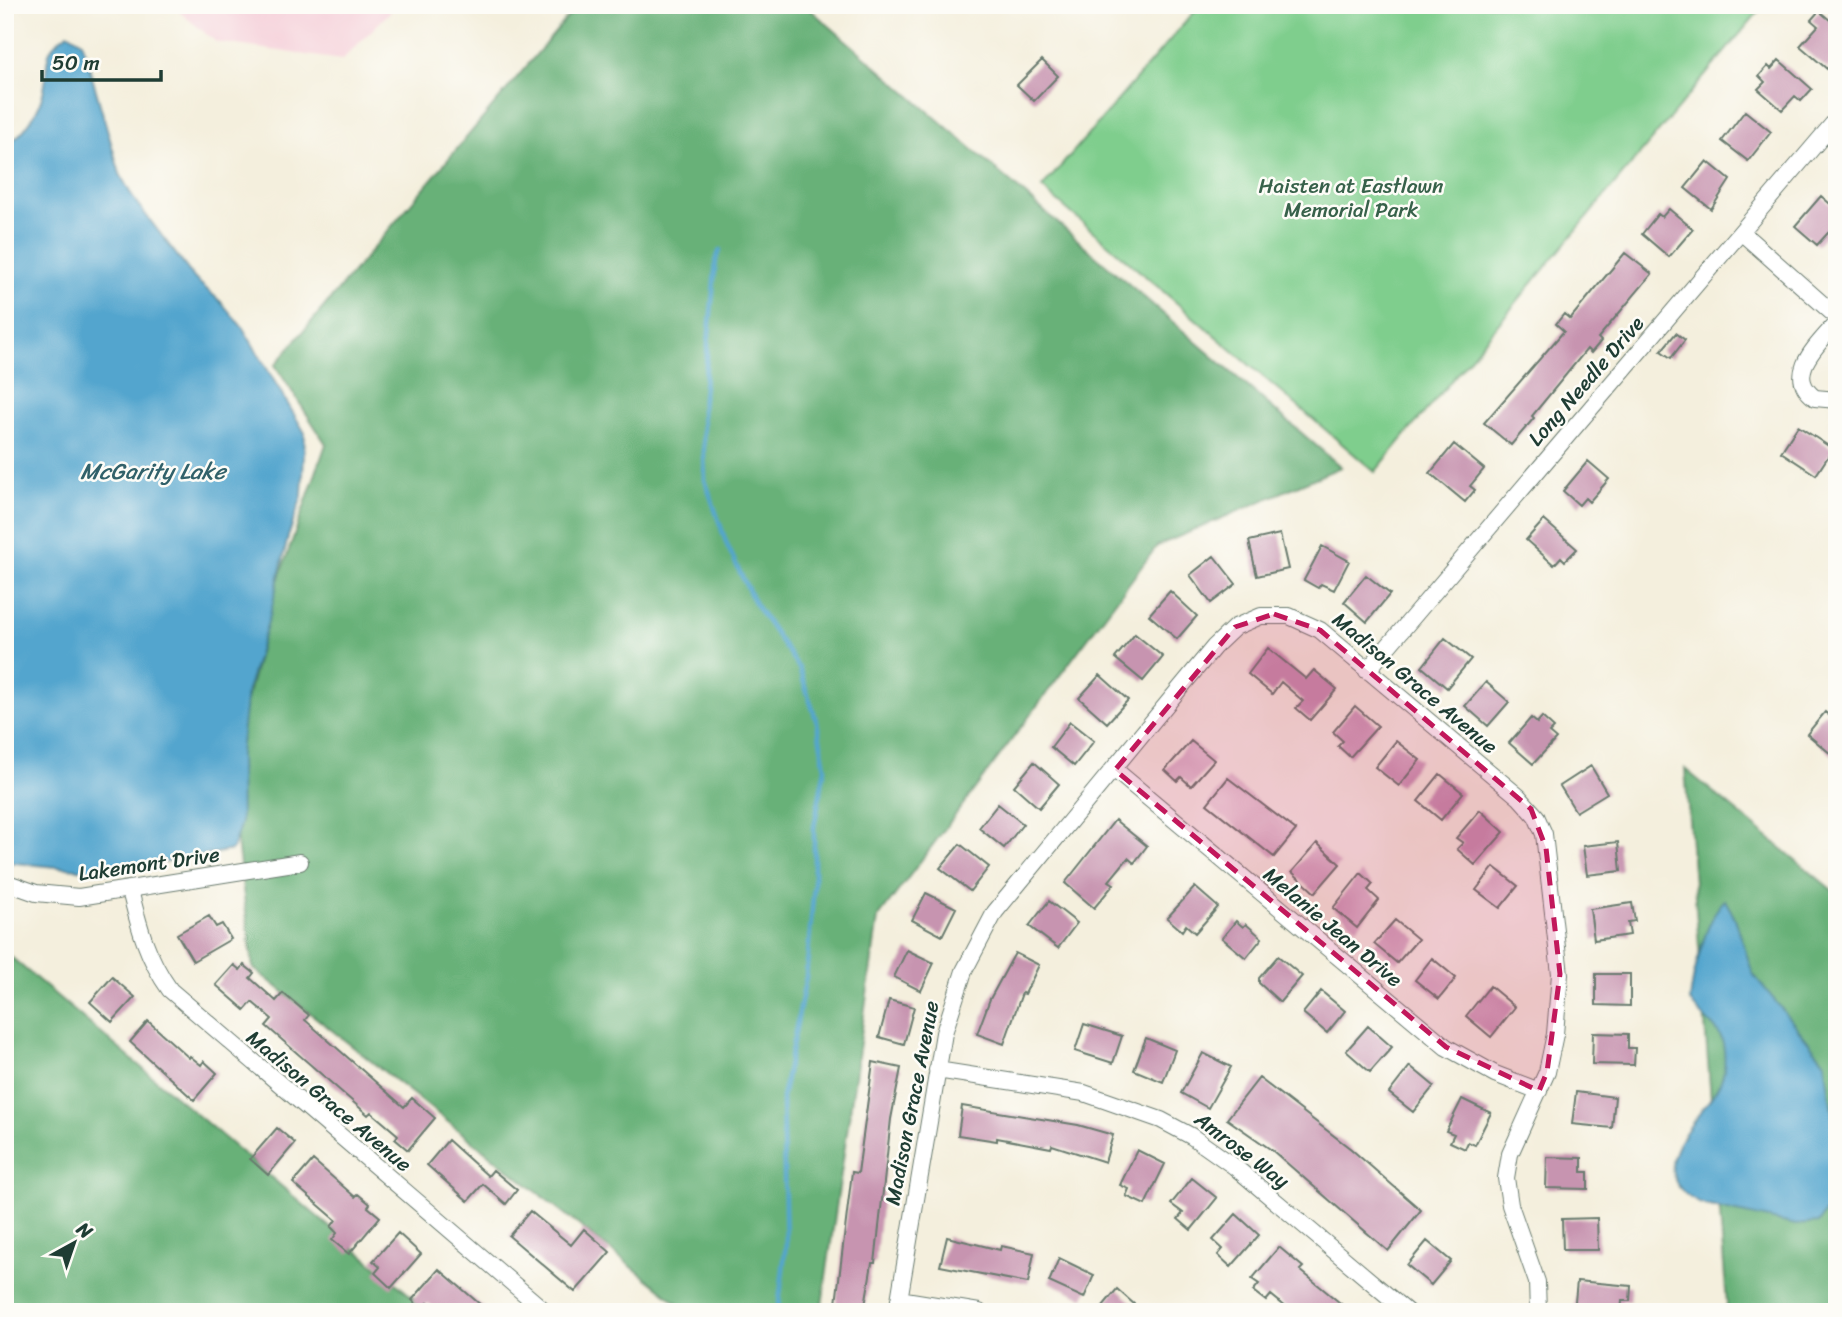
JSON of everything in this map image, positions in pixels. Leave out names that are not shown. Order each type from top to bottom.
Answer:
[{"type":"street","name":"Long Needle Drive","points":[[1367,671],[1837,118]]},
{"type":"street","points":[[1741,232],[1837,317]]},
{"type":"street","points":[[1837,322],[1806,360],[1801,378],[1804,387],[1815,398],[1837,400]]},
{"type":"street","name":"Madison Grace Avenue","points":[[898,1306],[937,1070],[954,995],[985,929],[1018,883],[1115,770],[1214,647],[1235,627],[1274,614],[1305,621],[1321,630],[1526,803],[1540,824],[1546,848],[1560,974],[1555,1034],[1539,1091],[1510,1154],[1506,1178],[1510,1205],[1537,1282],[1538,1312]]},
{"type":"street","name":"Melanie Jean Drive","points":[[1115,770],[1447,1047],[1495,1074],[1539,1091]]},
{"type":"street","name":"Lakemont Drive","points":[[5,882],[59,897],[130,890],[300,862]]},
{"type":"street","name":"Madison Grace Avenue","points":[[130,890],[143,944],[153,967],[170,990],[546,1312]]},
{"type":"street","name":"Amrose Way","points":[[937,1070],[1084,1093],[1140,1111],[1191,1136],[1235,1167],[1407,1312]]},
{"type":"street","points":[[898,1306],[979,1312]]},
{"type":"highlighted area","points":[[1274,614],[1320,630],[1531,809],[1546,848],[1560,974],[1547,1072],[1539,1091],[1446,1047],[1115,770],[1235,627]]},
{"type":"shaded area","points":[[171,5],[397,5],[342,60],[216,42]]},
{"type":"green space","points":[[578,5],[805,5],[1341,467],[1157,546],[878,918],[821,1312],[689,1312],[253,968],[228,771],[278,581],[326,444],[275,365]]},
{"type":"green space","name":"Haisten at Eastlawn Memorial Park","points":[[1200,5],[1764,5],[1375,472],[1042,188]]},
{"type":"green space","points":[[1685,769],[1837,894],[1837,1312],[1724,1312],[1727,1304]]},
{"type":"green space","points":[[5,952],[430,1312],[5,1312]]},
{"type":"water","name":"McGarity Lake","points":[[68,33],[82,42],[120,174],[133,198],[195,279],[221,302],[243,328],[305,433],[302,496],[288,537],[270,615],[247,691],[240,754],[241,822],[232,850],[110,872],[5,862],[5,145],[19,135],[35,113],[44,89],[50,52]]},
{"type":"water","points":[[1725,900],[1735,918],[1753,974],[1825,1062],[1834,1125],[1836,1176],[1831,1203],[1818,1223],[1796,1225],[1701,1204],[1679,1187],[1672,1172],[1673,1157],[1680,1142],[1712,1097],[1724,1069],[1720,1035],[1690,1001],[1697,962],[1707,932],[1718,908]]},
{"type":"building","points":[[1819,11],[1837,26],[1837,57],[1827,69],[1800,46],[1818,26],[1811,20]]},
{"type":"building","points":[[1042,60],[1058,76],[1034,101],[1017,85]]},
{"type":"building","points":[[1779,60],[1812,89],[1801,101],[1795,96],[1782,110],[1758,89],[1765,82],[1759,76],[1768,66],[1771,69]]},
{"type":"building","points":[[1745,111],[1771,132],[1748,161],[1722,141]]},
{"type":"building","points":[[1707,161],[1730,180],[1711,209],[1685,188]]},
{"type":"building","points":[[1821,196],[1837,210],[1837,223],[1817,245],[1795,226]]},
{"type":"building","points":[[1669,209],[1693,229],[1669,257],[1642,234],[1658,214],[1662,217]]},
{"type":"building","points":[[1625,253],[1652,274],[1598,338],[1601,341],[1591,353],[1587,349],[1511,445],[1484,423],[1564,331],[1556,324],[1564,314],[1570,319]]},
{"type":"building","points":[[1676,333],[1685,340],[1671,358],[1661,351]]},
{"type":"building","points":[[1798,426],[1833,449],[1816,475],[1781,452]]},
{"type":"building","points":[[1454,444],[1484,469],[1470,486],[1475,490],[1465,502],[1430,473]]},
{"type":"building","points":[[1588,461],[1609,479],[1589,502],[1585,498],[1579,505],[1563,491]]},
{"type":"building","points":[[1544,520],[1577,549],[1565,561],[1561,557],[1554,565],[1526,540]]},
{"type":"building","points":[[1280,534],[1288,569],[1257,576],[1249,541]]},
{"type":"building","points":[[1322,546],[1349,561],[1334,590],[1321,584],[1318,588],[1304,580]]},
{"type":"building","points":[[1214,556],[1236,584],[1211,603],[1190,575]]},
{"type":"building","points":[[1366,575],[1390,594],[1367,622],[1344,602]]},
{"type":"building","points":[[1170,591],[1197,616],[1177,639],[1149,615]]},
{"type":"building","points":[[1135,634],[1163,657],[1143,681],[1115,658]]},
{"type":"building","points":[[1445,638],[1471,659],[1447,688],[1422,667]]},
{"type":"building","points":[[1268,648],[1306,679],[1314,670],[1337,689],[1310,720],[1296,708],[1303,701],[1281,682],[1272,694],[1248,674]]},
{"type":"building","points":[[1100,675],[1128,700],[1107,723],[1079,698]]},
{"type":"building","points":[[1486,682],[1509,702],[1488,726],[1465,706]]},
{"type":"building","points":[[1355,706],[1378,726],[1350,757],[1338,746],[1343,741],[1333,732]]},
{"type":"building","points":[[1825,712],[1837,722],[1837,759],[1807,734]]},
{"type":"building","points":[[1542,717],[1554,728],[1549,733],[1556,739],[1533,764],[1509,743],[1531,718],[1537,723]]},
{"type":"building","points":[[1070,722],[1094,741],[1074,766],[1051,747]]},
{"type":"building","points":[[1191,741],[1214,760],[1191,786],[1181,777],[1177,781],[1165,770]]},
{"type":"building","points":[[1396,741],[1420,760],[1399,786],[1375,767]]},
{"type":"building","points":[[1034,762],[1059,784],[1039,808],[1014,786]]},
{"type":"building","points":[[1591,766],[1607,793],[1576,812],[1560,786]]},
{"type":"building","points":[[1440,774],[1463,793],[1441,820],[1418,801]]},
{"type":"building","points":[[1228,778],[1296,830],[1274,857],[1207,804]]},
{"type":"building","points":[[998,804],[1023,824],[1004,848],[979,828]]},
{"type":"building","points":[[1480,810],[1504,832],[1475,865],[1457,849],[1463,843],[1456,838]]},
{"type":"building","points":[[1115,820],[1147,846],[1134,863],[1128,858],[1109,881],[1114,884],[1094,908],[1065,883]]},
{"type":"building","points":[[1618,842],[1621,871],[1587,875],[1583,846]]},
{"type":"building","points":[[1317,843],[1340,864],[1315,893],[1292,872]]},
{"type":"building","points":[[960,844],[989,867],[970,891],[940,868]]},
{"type":"building","points":[[1494,867],[1518,886],[1500,908],[1476,890]]},
{"type":"building","points":[[1361,873],[1373,884],[1368,890],[1379,900],[1357,928],[1333,908]]},
{"type":"building","points":[[1195,887],[1218,907],[1195,933],[1186,925],[1182,931],[1167,918]]},
{"type":"building","points":[[926,893],[956,908],[942,936],[912,920]]},
{"type":"building","points":[[1049,901],[1077,923],[1058,948],[1029,926]]},
{"type":"building","points":[[1632,903],[1635,921],[1628,922],[1630,935],[1594,940],[1590,909]]},
{"type":"building","points":[[209,916],[216,927],[222,924],[231,939],[193,961],[177,934]]},
{"type":"building","points":[[1395,920],[1418,939],[1397,963],[1374,944]]},
{"type":"building","points":[[1236,921],[1243,927],[1246,924],[1262,938],[1246,958],[1222,938]]},
{"type":"building","points":[[907,950],[934,963],[921,991],[894,977]]},
{"type":"building","points":[[1015,953],[1039,965],[1025,994],[1022,993],[1004,1044],[977,1034],[990,999]]},
{"type":"building","points":[[1278,956],[1302,976],[1280,1002],[1259,983],[1259,978]]},
{"type":"building","points":[[1432,958],[1456,978],[1439,999],[1415,980]]},
{"type":"building","points":[[234,965],[240,970],[244,965],[254,973],[250,978],[276,1001],[283,993],[309,1015],[305,1020],[404,1107],[412,1098],[435,1118],[408,1150],[395,1139],[398,1135],[371,1112],[368,1115],[266,1026],[272,1019],[252,1002],[245,1010],[216,985]]},
{"type":"building","points":[[1596,974],[1630,974],[1630,1006],[1596,1005]]},
{"type":"building","points":[[112,977],[135,997],[112,1022],[90,1002]]},
{"type":"building","points":[[1490,986],[1515,1007],[1491,1037],[1466,1016]]},
{"type":"building","points":[[1321,991],[1345,1011],[1327,1033],[1303,1013]]},
{"type":"building","points":[[889,1000],[914,1007],[904,1044],[879,1037]]},
{"type":"building","points":[[148,1021],[189,1058],[190,1056],[201,1065],[204,1061],[217,1073],[194,1100],[130,1042]]},
{"type":"building","points":[[1084,1024],[1122,1036],[1113,1063],[1075,1051]]},
{"type":"building","points":[[1368,1026],[1392,1047],[1370,1072],[1346,1051]]},
{"type":"building","points":[[1593,1033],[1628,1034],[1628,1048],[1635,1048],[1634,1065],[1592,1064]]},
{"type":"building","points":[[1146,1038],[1175,1050],[1163,1082],[1134,1070]]},
{"type":"building","points":[[1203,1053],[1231,1067],[1208,1108],[1181,1093]]},
{"type":"building","points":[[873,1062],[901,1068],[891,1119],[875,1263],[872,1263],[864,1312],[835,1312],[852,1172],[858,1173]]},
{"type":"building","points":[[1410,1066],[1434,1086],[1413,1112],[1389,1093]]},
{"type":"building","points":[[1259,1078],[1351,1149],[1421,1210],[1388,1251],[1273,1151],[1227,1119]]},
{"type":"building","points":[[1576,1092],[1615,1097],[1612,1128],[1572,1124]]},
{"type":"building","points":[[1462,1099],[1491,1113],[1475,1145],[1468,1142],[1465,1149],[1450,1142],[1454,1134],[1446,1131]]},
{"type":"building","points":[[962,1106],[1078,1125],[1113,1135],[1105,1162],[1052,1145],[1051,1148],[997,1138],[997,1141],[958,1135]]},
{"type":"building","points":[[277,1128],[295,1143],[268,1175],[250,1159]]},
{"type":"building","points":[[448,1140],[488,1176],[493,1170],[517,1190],[506,1204],[483,1184],[468,1201],[427,1165]]},
{"type":"building","points":[[1137,1150],[1165,1164],[1145,1205],[1126,1196],[1129,1189],[1120,1185]]},
{"type":"building","points":[[1547,1157],[1582,1158],[1582,1172],[1588,1172],[1588,1189],[1546,1188]]},
{"type":"building","points":[[313,1160],[355,1197],[358,1194],[370,1204],[368,1207],[380,1217],[349,1254],[332,1240],[337,1233],[331,1227],[336,1220],[293,1183]]},
{"type":"building","points":[[1192,1178],[1217,1198],[1191,1230],[1178,1219],[1183,1213],[1171,1204]]},
{"type":"building","points":[[530,1211],[571,1245],[584,1229],[610,1252],[575,1292],[509,1236]]},
{"type":"building","points":[[1236,1214],[1259,1235],[1231,1267],[1218,1255],[1223,1249],[1213,1240]]},
{"type":"building","points":[[1597,1218],[1598,1250],[1563,1250],[1562,1219]]},
{"type":"building","points":[[398,1233],[421,1254],[391,1288],[375,1273],[380,1267],[373,1261]]},
{"type":"building","points":[[947,1237],[1000,1250],[1001,1246],[1034,1253],[1028,1283],[940,1266]]},
{"type":"building","points":[[1427,1241],[1451,1261],[1431,1285],[1407,1265]]},
{"type":"building","points":[[1279,1247],[1303,1267],[1300,1270],[1351,1312],[1292,1312],[1271,1295],[1266,1301],[1253,1291],[1259,1284],[1252,1279]]},
{"type":"building","points":[[1059,1258],[1094,1275],[1084,1298],[1049,1282]]},
{"type":"building","points":[[439,1269],[489,1312],[438,1312],[428,1303],[422,1310],[412,1300]]},
{"type":"building","points":[[1577,1281],[1631,1286],[1630,1301],[1622,1301],[1621,1312],[1574,1312]]},
{"type":"building","points":[[1117,1289],[1143,1312],[1098,1312]]},
{"type":"waterway","points":[[720,250],[716,260],[702,408],[705,480],[727,545],[755,604],[799,668],[817,722],[825,768],[814,827],[814,886],[806,977],[782,1098],[786,1243],[778,1312]]}]
